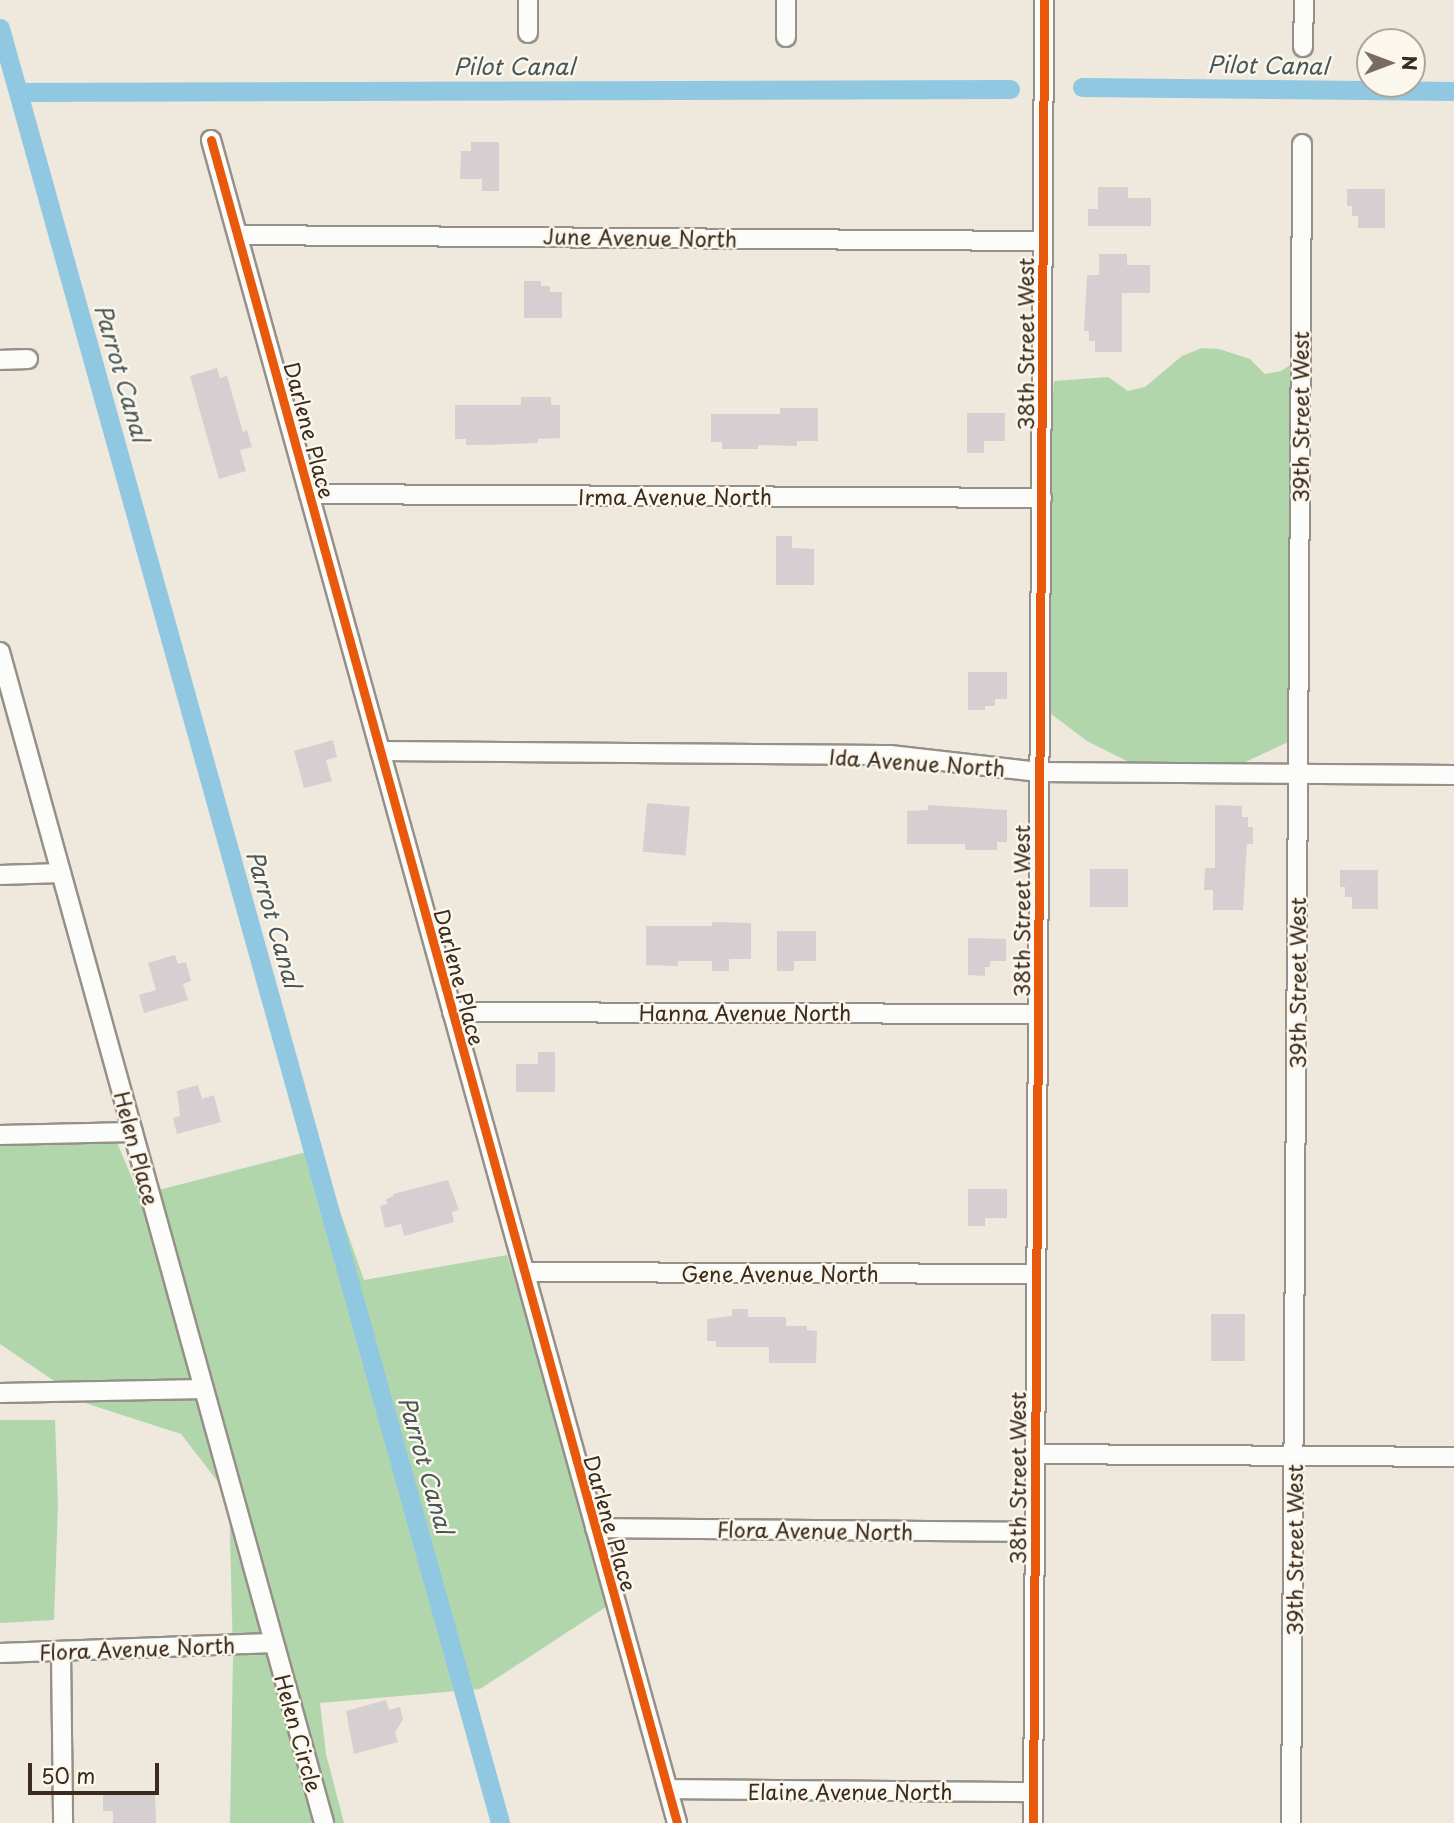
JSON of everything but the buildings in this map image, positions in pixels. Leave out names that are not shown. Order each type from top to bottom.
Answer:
[{"type":"street","points":[[528,0],[528,33]]},
{"type":"street","points":[[786,0],[786,37]]},
{"type":"street","name":"38th Street West","points":[[1033,1823],[1044,0]]},
{"type":"street","points":[[1303,47],[1304,0]]},
{"type":"street","name":"Darlene Place","points":[[211,139],[677,1823]]},
{"type":"street","name":"39th Street West","points":[[1291,1823],[1302,144]]},
{"type":"street","name":"June Avenue North","points":[[238,235],[1042,241]]},
{"type":"street","points":[[0,360],[27,359]]},
{"type":"street","name":"Irma Avenue North","points":[[309,494],[1042,498]]},
{"type":"street","name":"Helen Place","points":[[0,652],[273,1643]]},
{"type":"street","name":"Ida Avenue North","points":[[380,751],[890,755],[1039,772],[1454,775]]},
{"type":"street","points":[[0,874],[61,873]]},
{"type":"street","name":"Hanna Avenue North","points":[[452,1012],[1038,1014]]},
{"type":"street","points":[[0,1135],[132,1132]]},
{"type":"street","name":"Gene Avenue North","points":[[525,1272],[1035,1274]]},
{"type":"street","points":[[0,1393],[204,1389]]},
{"type":"street","points":[[1034,1454],[1454,1457]]},
{"type":"street","name":"Flora Avenue North","points":[[595,1528],[1034,1532]]},
{"type":"street","name":"Flora Avenue North","points":[[0,1653],[273,1643]]},
{"type":"street","name":"Helen Circle","points":[[273,1643],[324,1823]]},
{"type":"street","points":[[61,1651],[63,1823]]},
{"type":"street","name":"Elaine Avenue North","points":[[668,1789],[1033,1792]]},
{"type":"green space","points":[[1202,348],[1219,349],[1250,359],[1265,374],[1281,371],[1310,352],[1301,736],[1239,765],[1172,772],[1129,762],[1087,741],[1039,705],[1045,512],[1054,381],[1108,377],[1128,391],[1145,387],[1182,356]]},
{"type":"green space","points":[[108,1121],[139,1195],[318,1149],[364,1280],[507,1255],[615,1601],[480,1689],[320,1703],[326,1754],[344,1823],[230,1823],[233,1656],[229,1496],[181,1434],[88,1404],[0,1344],[0,1135]]},
{"type":"green space","points":[[0,1420],[55,1420],[58,1505],[54,1620],[0,1623]]},
{"type":"waterway","name":"Parrot Canal","points":[[0,28],[500,1823]]},
{"type":"waterway","name":"Pilot Canal","points":[[1082,87],[1454,91]]},
{"type":"waterway","name":"Pilot Canal","points":[[18,92],[1010,89]]},
{"type":"cycle path","points":[[1033,1823],[1044,0]]},
{"type":"cycle path","points":[[211,140],[677,1823]]}]
